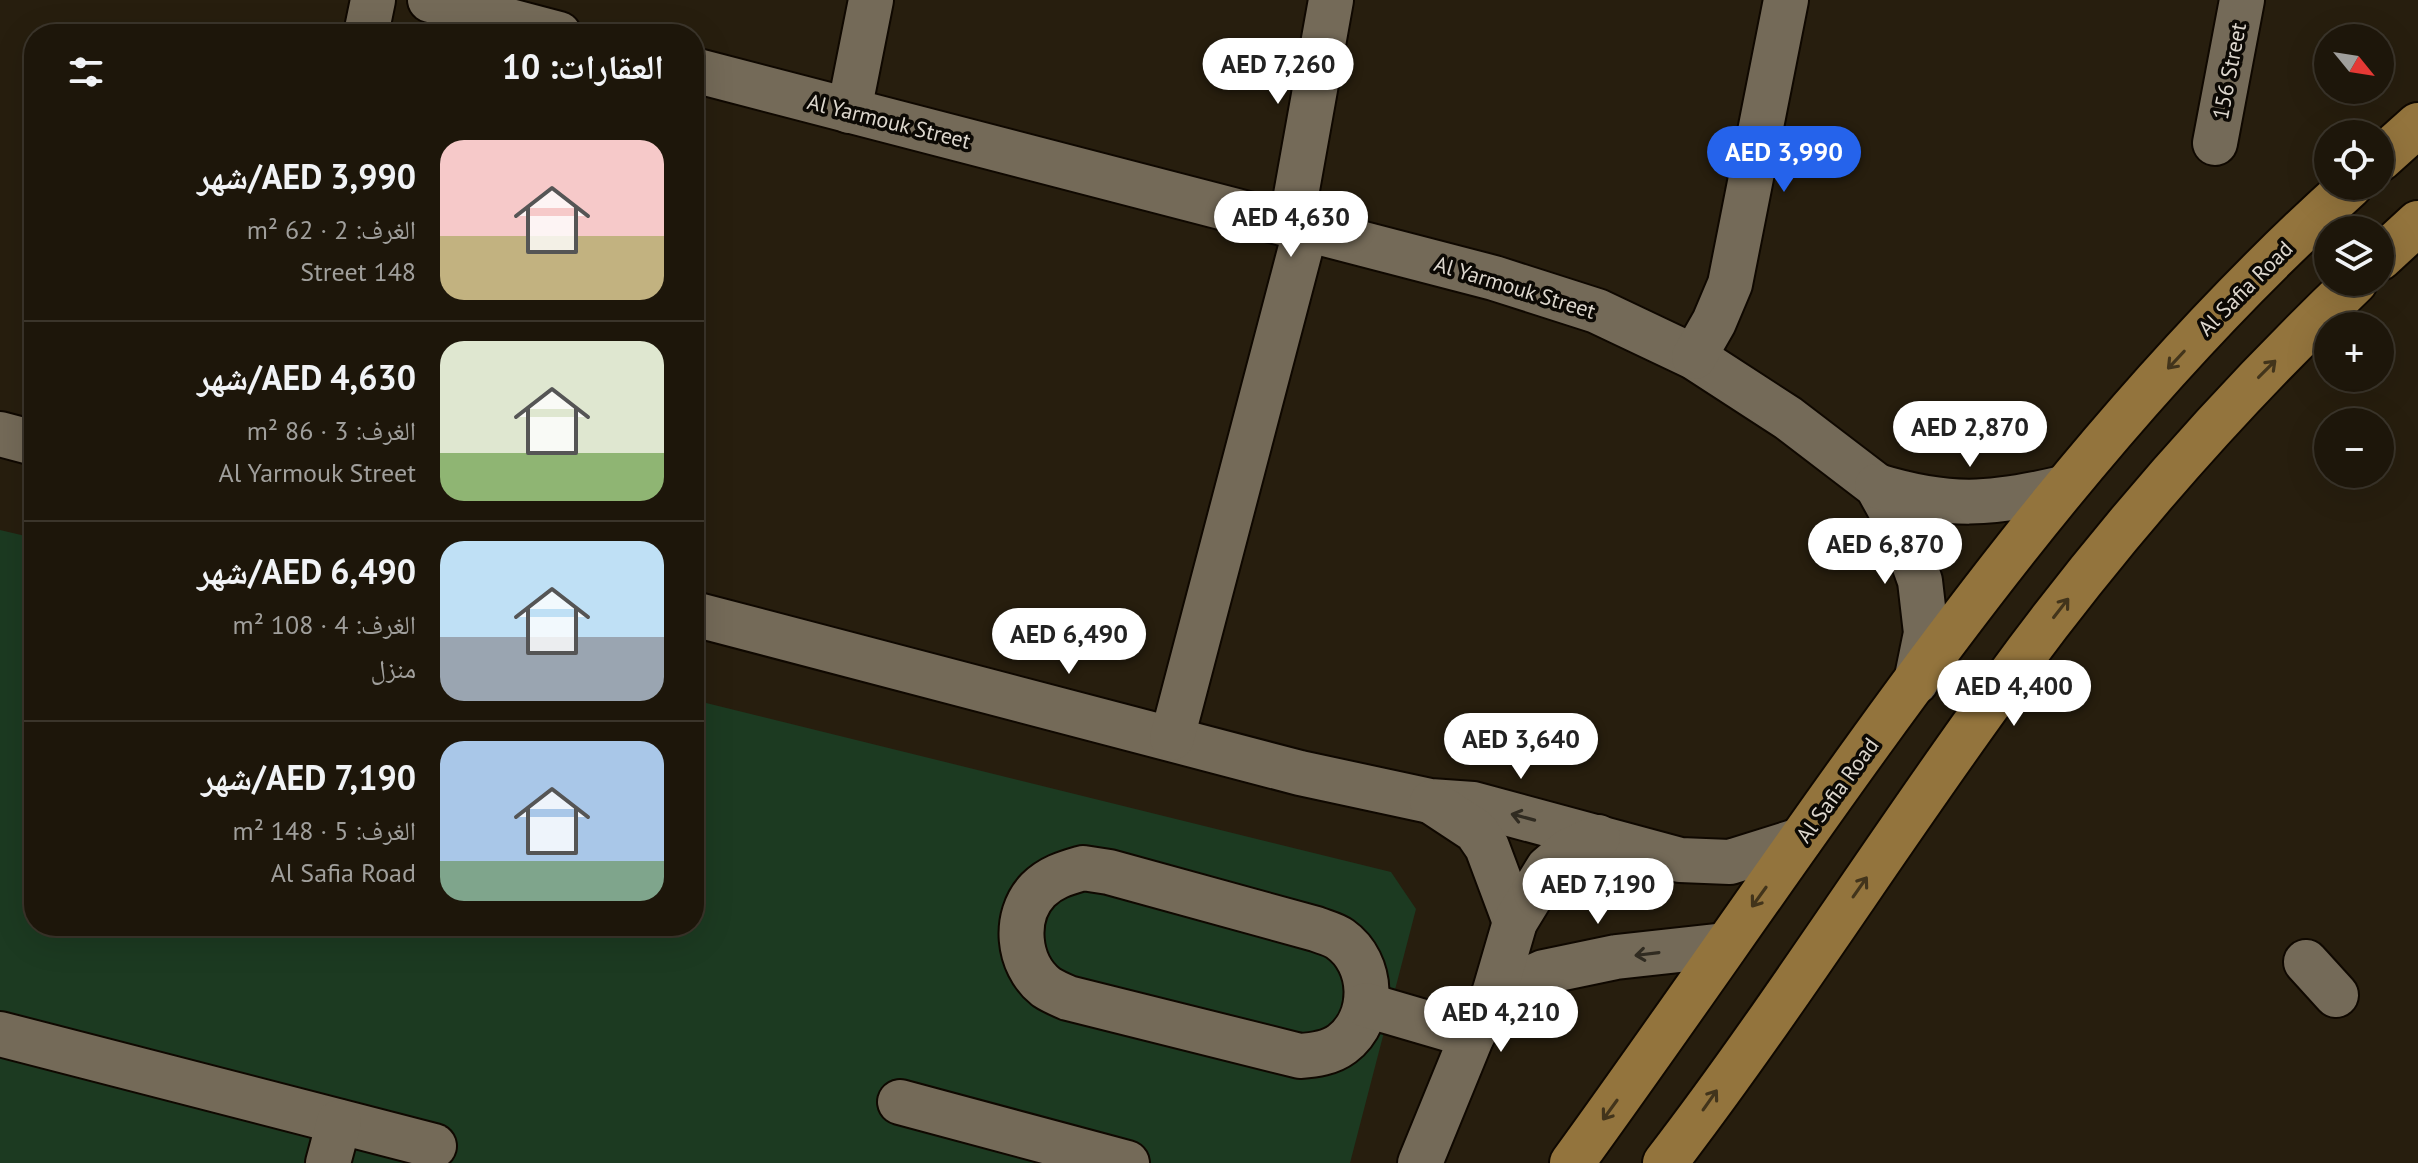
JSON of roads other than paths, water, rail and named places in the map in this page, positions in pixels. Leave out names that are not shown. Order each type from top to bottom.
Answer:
[{"type":"main road","points":[[2394,146],[2418,125]]},
{"type":"main road","name":"Al Safia Road","points":[[1572,1163],[1800,840],[2063,488],[2145,392],[2232,300],[2336,200]]},
{"type":"main road","points":[[2394,245],[2418,223]]},
{"type":"main road","points":[[1665,1163],[2005,682],[2118,536],[2249,386],[2341,296]]},
{"type":"street","points":[[368,24],[373,0]]},
{"type":"street","points":[[430,0],[521,24]]},
{"type":"street","points":[[849,111],[871,0]]},
{"type":"street","points":[[1172,738],[1299,225],[1331,0]]},
{"type":"street","points":[[1694,357],[1714,322],[1730,284],[1786,0]]},
{"type":"street","name":"156 Street","points":[[2215,143],[2242,0]]},
{"type":"street","name":"Al Yarmouk Street","points":[[704,73],[1299,225],[1494,278],[1597,311],[1694,357],[1788,418],[1877,486],[1922,500],[1969,504],[2016,499],[2063,488]]},
{"type":"street","points":[[0,434],[24,440]]},
{"type":"street","name":"Al Yarmouk Street","points":[[1877,486],[1903,533],[1920,581],[1926,633],[1916,682]]},
{"type":"street","points":[[704,617],[1300,773],[1430,801],[1473,804],[1680,860],[1705,863],[1754,856],[1800,840]]},
{"type":"street","points":[[1430,801],[1476,831],[1487,847],[1515,922]]},
{"type":"street","points":[[1420,1163],[1472,1036],[1494,994],[1515,922],[1548,868],[1568,851],[1598,837]]},
{"type":"street","points":[[1083,868],[1109,872],[1339,938],[1357,956],[1367,979],[1366,1005],[1358,1026],[1343,1043],[1322,1054],[1300,1056],[1068,998],[1045,986],[1028,966],[1020,941],[1024,914],[1037,891],[1058,875],[1083,868]]},
{"type":"street","points":[[1494,994],[1544,972],[1616,957],[1725,945]]},
{"type":"street","points":[[2306,962],[2336,995]]},
{"type":"street","points":[[1366,1005],[1472,1036]]},
{"type":"street","points":[[0,1034],[434,1146]]},
{"type":"street","points":[[900,1102],[1127,1163]]},
{"type":"street","points":[[328,1163],[339,1122]]}]
